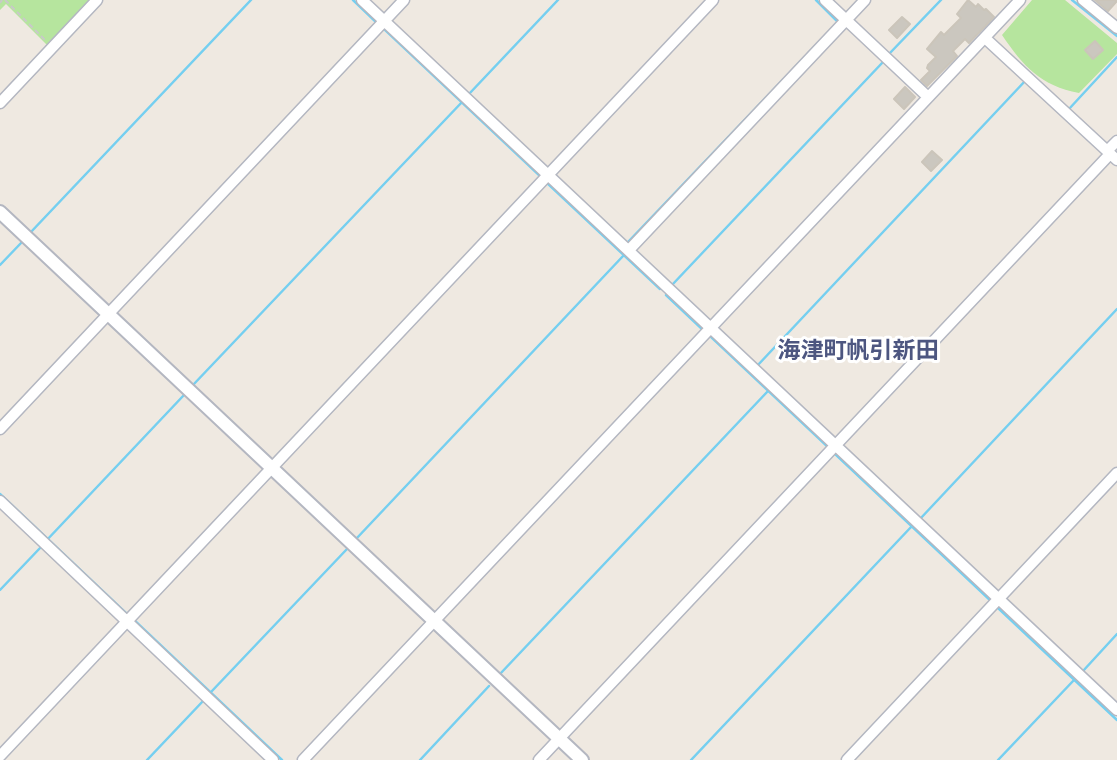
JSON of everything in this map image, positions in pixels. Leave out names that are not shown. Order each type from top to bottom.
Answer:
[{"type":"street","points":[[0,103],[97,0]]},
{"type":"street","points":[[362,0],[1117,709]]},
{"type":"street","points":[[0,429],[404,0]]},
{"type":"street","points":[[0,756],[713,0]]},
{"type":"street","points":[[825,0],[928,97]]},
{"type":"street","points":[[629,250],[865,0]]},
{"type":"street","points":[[303,760],[1020,0]]},
{"type":"street","points":[[1083,0],[1117,28]]},
{"type":"street","points":[[985,38],[1112,155]]},
{"type":"street","points":[[539,760],[1112,155],[1117,141]]},
{"type":"street","points":[[0,212],[582,760]]},
{"type":"street","points":[[847,760],[1117,472]]},
{"type":"street","points":[[0,501],[273,760]]},
{"type":"path","points":[[3,1],[52,47]]},
{"type":"green space","points":[[0,0],[93,0],[49,47],[6,4],[0,10]]},
{"type":"green space","points":[[1032,0],[1065,0],[1117,43],[1117,54],[1079,93],[1043,80],[1026,65],[1002,35]]},
{"type":"building","points":[[968,0],[976,7],[978,4],[986,9],[994,17],[969,43],[965,39],[953,51],[957,56],[927,86],[921,80],[930,71],[928,65],[936,57],[927,49],[941,32],[944,35],[961,18],[957,14]]},
{"type":"building","points":[[1095,0],[1117,0],[1117,1],[1108,11]]},
{"type":"building","points":[[902,17],[910,24],[897,38],[889,30]]},
{"type":"building","points":[[1095,41],[1103,50],[1093,59],[1085,50]]},
{"type":"building","points":[[905,87],[915,97],[904,109],[894,99]]},
{"type":"building","points":[[932,151],[942,160],[931,171],[922,162]]},
{"type":"waterway","points":[[30,233],[251,0]]},
{"type":"waterway","points":[[353,0],[376,22]]},
{"type":"waterway","points":[[469,94],[558,0]]},
{"type":"waterway","points":[[628,242],[838,22],[816,0]]},
{"type":"waterway","points":[[889,54],[941,0]]},
{"type":"waterway","points":[[1072,0],[1117,36]]},
{"type":"waterway","points":[[382,27],[539,175]]},
{"type":"waterway","points":[[1069,109],[1117,57]]},
{"type":"waterway","points":[[672,285],[883,62]]},
{"type":"waterway","points":[[757,366],[1026,80]]},
{"type":"waterway","points":[[193,385],[463,101]]},
{"type":"waterway","points":[[545,181],[660,289]]},
{"type":"waterway","points":[[0,265],[22,242]]},
{"type":"waterway","points":[[356,539],[624,255]]},
{"type":"waterway","points":[[666,295],[702,329]]},
{"type":"waterway","points":[[920,519],[1117,309]]},
{"type":"waterway","points":[[709,335],[828,447]]},
{"type":"waterway","points":[[500,674],[768,391]]},
{"type":"waterway","points":[[45,542],[184,395]]},
{"type":"waterway","points":[[833,452],[991,601]]},
{"type":"waterway","points":[[0,494],[128,615]]},
{"type":"waterway","points":[[691,760],[912,526]]},
{"type":"waterway","points":[[0,590],[41,547]]},
{"type":"waterway","points":[[211,692],[347,549]]},
{"type":"waterway","points":[[997,607],[1117,720]]},
{"type":"waterway","points":[[134,620],[282,760]]},
{"type":"waterway","points":[[1083,671],[1117,634]]},
{"type":"waterway","points":[[998,760],[1074,680]]},
{"type":"waterway","points":[[420,760],[489,686]]},
{"type":"waterway","points":[[147,760],[204,700]]},
{"type":"district","name":"海津町帆引新田","points":[[858,352]]}]
